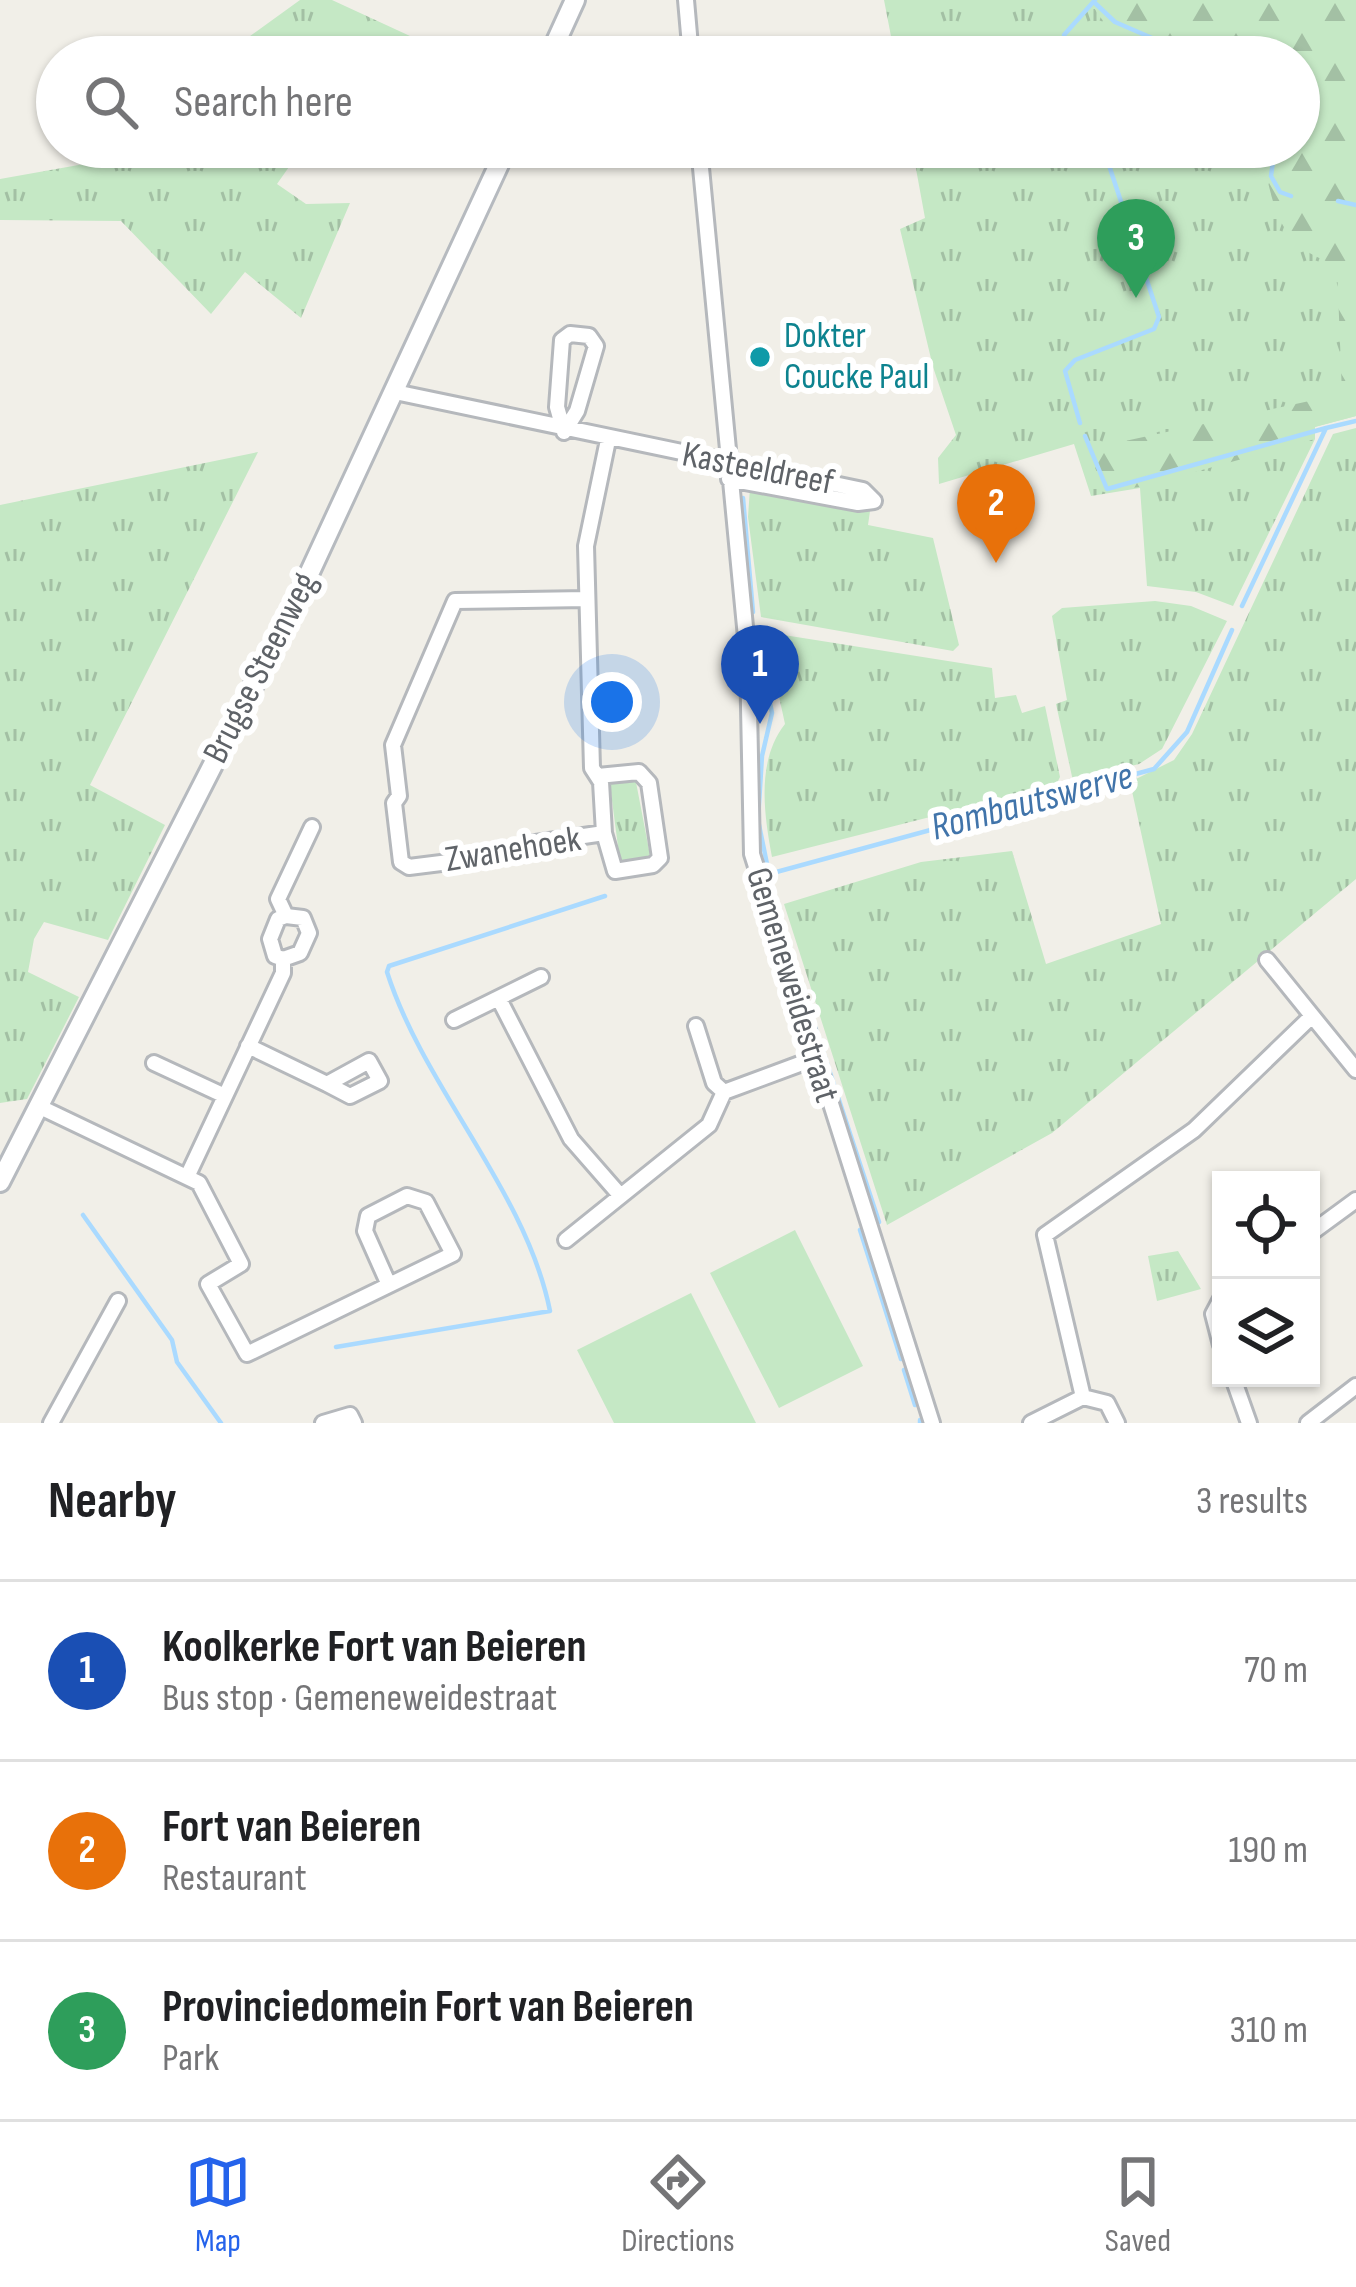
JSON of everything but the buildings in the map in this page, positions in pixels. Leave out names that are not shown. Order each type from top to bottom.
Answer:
[{"type":"main road","points":[[558,36],[572,1]]},
{"type":"main road","name":"Brugse Steenweg","points":[[0,1182],[296,602],[497,168]]},
{"type":"street","points":[[686,0],[689,36]]},
{"type":"street","name":"Gemeneweidestraat","points":[[701,168],[751,704],[752,854],[813,1059],[932,1423]]},
{"type":"street","points":[[570,334],[589,336],[596,346],[577,411],[564,432],[557,407],[562,340],[570,334]]},
{"type":"street","name":"Kasteeldreef","points":[[395,392],[858,503],[874,501],[863,490],[728,471]]},
{"type":"street","points":[[598,776],[639,772],[649,783],[660,858],[653,865],[616,871],[604,833],[598,776],[592,768],[586,684],[591,666],[586,546],[608,440]]},
{"type":"street","name":"Zwanehoek","points":[[587,599],[455,601],[393,745],[399,796],[394,803],[401,862],[409,867],[521,853],[530,844],[604,833]]},
{"type":"street","points":[[286,916],[278,899],[311,827]]},
{"type":"street","points":[[303,918],[309,933],[300,953],[284,959],[275,956],[269,939],[278,920],[303,918]]},
{"type":"street","points":[[187,1177],[283,973],[284,959]]},
{"type":"street","points":[[1267,959],[1356,1070]]},
{"type":"street","points":[[454,1020],[541,976]]},
{"type":"street","points":[[499,999],[571,1139],[620,1194]]},
{"type":"street","points":[[1083,1397],[1045,1235],[1195,1130],[1312,1016]]},
{"type":"street","points":[[696,1025],[714,1083],[724,1092]]},
{"type":"street","points":[[248,1046],[327,1084]]},
{"type":"street","points":[[566,1240],[709,1125],[724,1092],[813,1059]]},
{"type":"street","points":[[154,1063],[225,1096]]},
{"type":"street","points":[[40,1107],[199,1183],[241,1264],[208,1284],[247,1354],[453,1254],[426,1202],[407,1196],[368,1216],[365,1231],[389,1285]]},
{"type":"street","points":[[1320,1226],[1356,1200]]},
{"type":"street","points":[[53,1422],[118,1300]]},
{"type":"street","points":[[1308,1423],[1356,1386]]},
{"type":"street","points":[[1236,1387],[1249,1423]]},
{"type":"street","points":[[1031,1423],[1083,1397],[1107,1403],[1117,1423]]},
{"type":"street","points":[[323,1423],[350,1415],[354,1423]]},
{"type":"green space","points":[[300,0],[332,0],[410,36],[250,36]]},
{"type":"green space","points":[[884,0],[1356,0],[1356,416],[1314,427],[1315,439],[1233,606],[1196,592],[1147,586],[1140,488],[1091,496],[1074,444],[939,484],[938,458],[956,435],[933,367],[900,229],[925,218],[916,168],[1320,168],[1320,36],[891,36]]},
{"type":"green space","points":[[1090,0],[1356,0],[1356,416],[1315,427],[1315,439],[1140,487],[1105,491],[1090,456],[1125,441],[1342,394],[1337,265],[1316,257],[1289,234],[1274,204],[1265,168],[1320,168],[1320,36],[1121,36],[1106,25]]},
{"type":"green space","points":[[62,168],[288,168],[277,184],[306,204],[350,203],[301,318],[245,272],[211,314],[121,221],[0,220],[0,179]]},
{"type":"green space","points":[[1356,428],[1356,879],[1052,1133],[887,1225],[784,904],[921,862],[1012,851],[1046,964],[1161,924],[1130,782],[1174,760],[1192,734],[1333,434]]},
{"type":"green space","points":[[258,452],[90,785],[165,825],[108,940],[44,922],[34,939],[28,972],[79,997],[27,1099],[0,1103],[0,505]]},
{"type":"green space","points":[[750,488],[870,511],[868,525],[933,538],[959,645],[953,651],[761,617],[748,517]]},
{"type":"green space","points":[[1155,601],[1191,606],[1227,621],[1162,749],[1139,764],[1073,781],[1056,704],[1067,700],[1052,616],[1062,608]]},
{"type":"green space","points":[[765,632],[992,668],[995,698],[1016,695],[1022,713],[1045,706],[1060,777],[1056,785],[772,857],[766,771],[785,724]]},
{"type":"green space","points":[[635,777],[650,855],[643,862],[620,862],[610,785],[612,779]]},
{"type":"green space","points":[[795,1230],[863,1366],[779,1408],[710,1273]]},
{"type":"green space","points":[[1178,1251],[1201,1289],[1157,1301],[1148,1256]]},
{"type":"green space","points":[[691,1293],[756,1423],[614,1423],[577,1350]]},
{"type":"waterway","points":[[1064,36],[1095,0]]},
{"type":"waterway","points":[[1096,4],[1115,22],[1147,36]]},
{"type":"waterway","points":[[1080,423],[1065,371],[1075,360],[1154,329],[1159,317],[1110,168]]},
{"type":"waterway","points":[[1272,168],[1280,192],[1291,196]]},
{"type":"waterway","points":[[1338,201],[1356,205]]},
{"type":"waterway","name":"Rombautswerve","points":[[1242,606],[1326,428],[1356,421]]},
{"type":"waterway","points":[[1085,436],[1107,489],[1326,428]]},
{"type":"waterway","points":[[743,498],[753,612]]},
{"type":"waterway","name":"Rombautswerve","points":[[770,890],[769,874],[1154,769],[1187,732],[1232,630]]},
{"type":"waterway","points":[[756,635],[772,713],[762,756],[758,820],[769,874]]},
{"type":"waterway","points":[[336,1347],[550,1311],[520,1224],[425,1057],[387,972],[389,966],[605,896]]},
{"type":"waterway","name":"Rombautswerve","points":[[777,911],[879,1222]]},
{"type":"waterway","points":[[83,1215],[172,1340],[177,1362],[221,1423]]},
{"type":"waterway","name":"Rombautswerve","points":[[860,1230],[901,1359]]},
{"type":"waterway","name":"Rombautswerve","points":[[904,1370],[915,1405]]},
{"type":"place","name":"Provinciedomein Fort van Beieren","points":[[1136,298]]},
{"type":"place","name":"Dokter Coucke Paul","points":[[760,357]]},
{"type":"place","name":"Fort van Beieren","points":[[996,563]]},
{"type":"place","name":"Koolkerke Fort van Beieren","points":[[760,724]]}]
